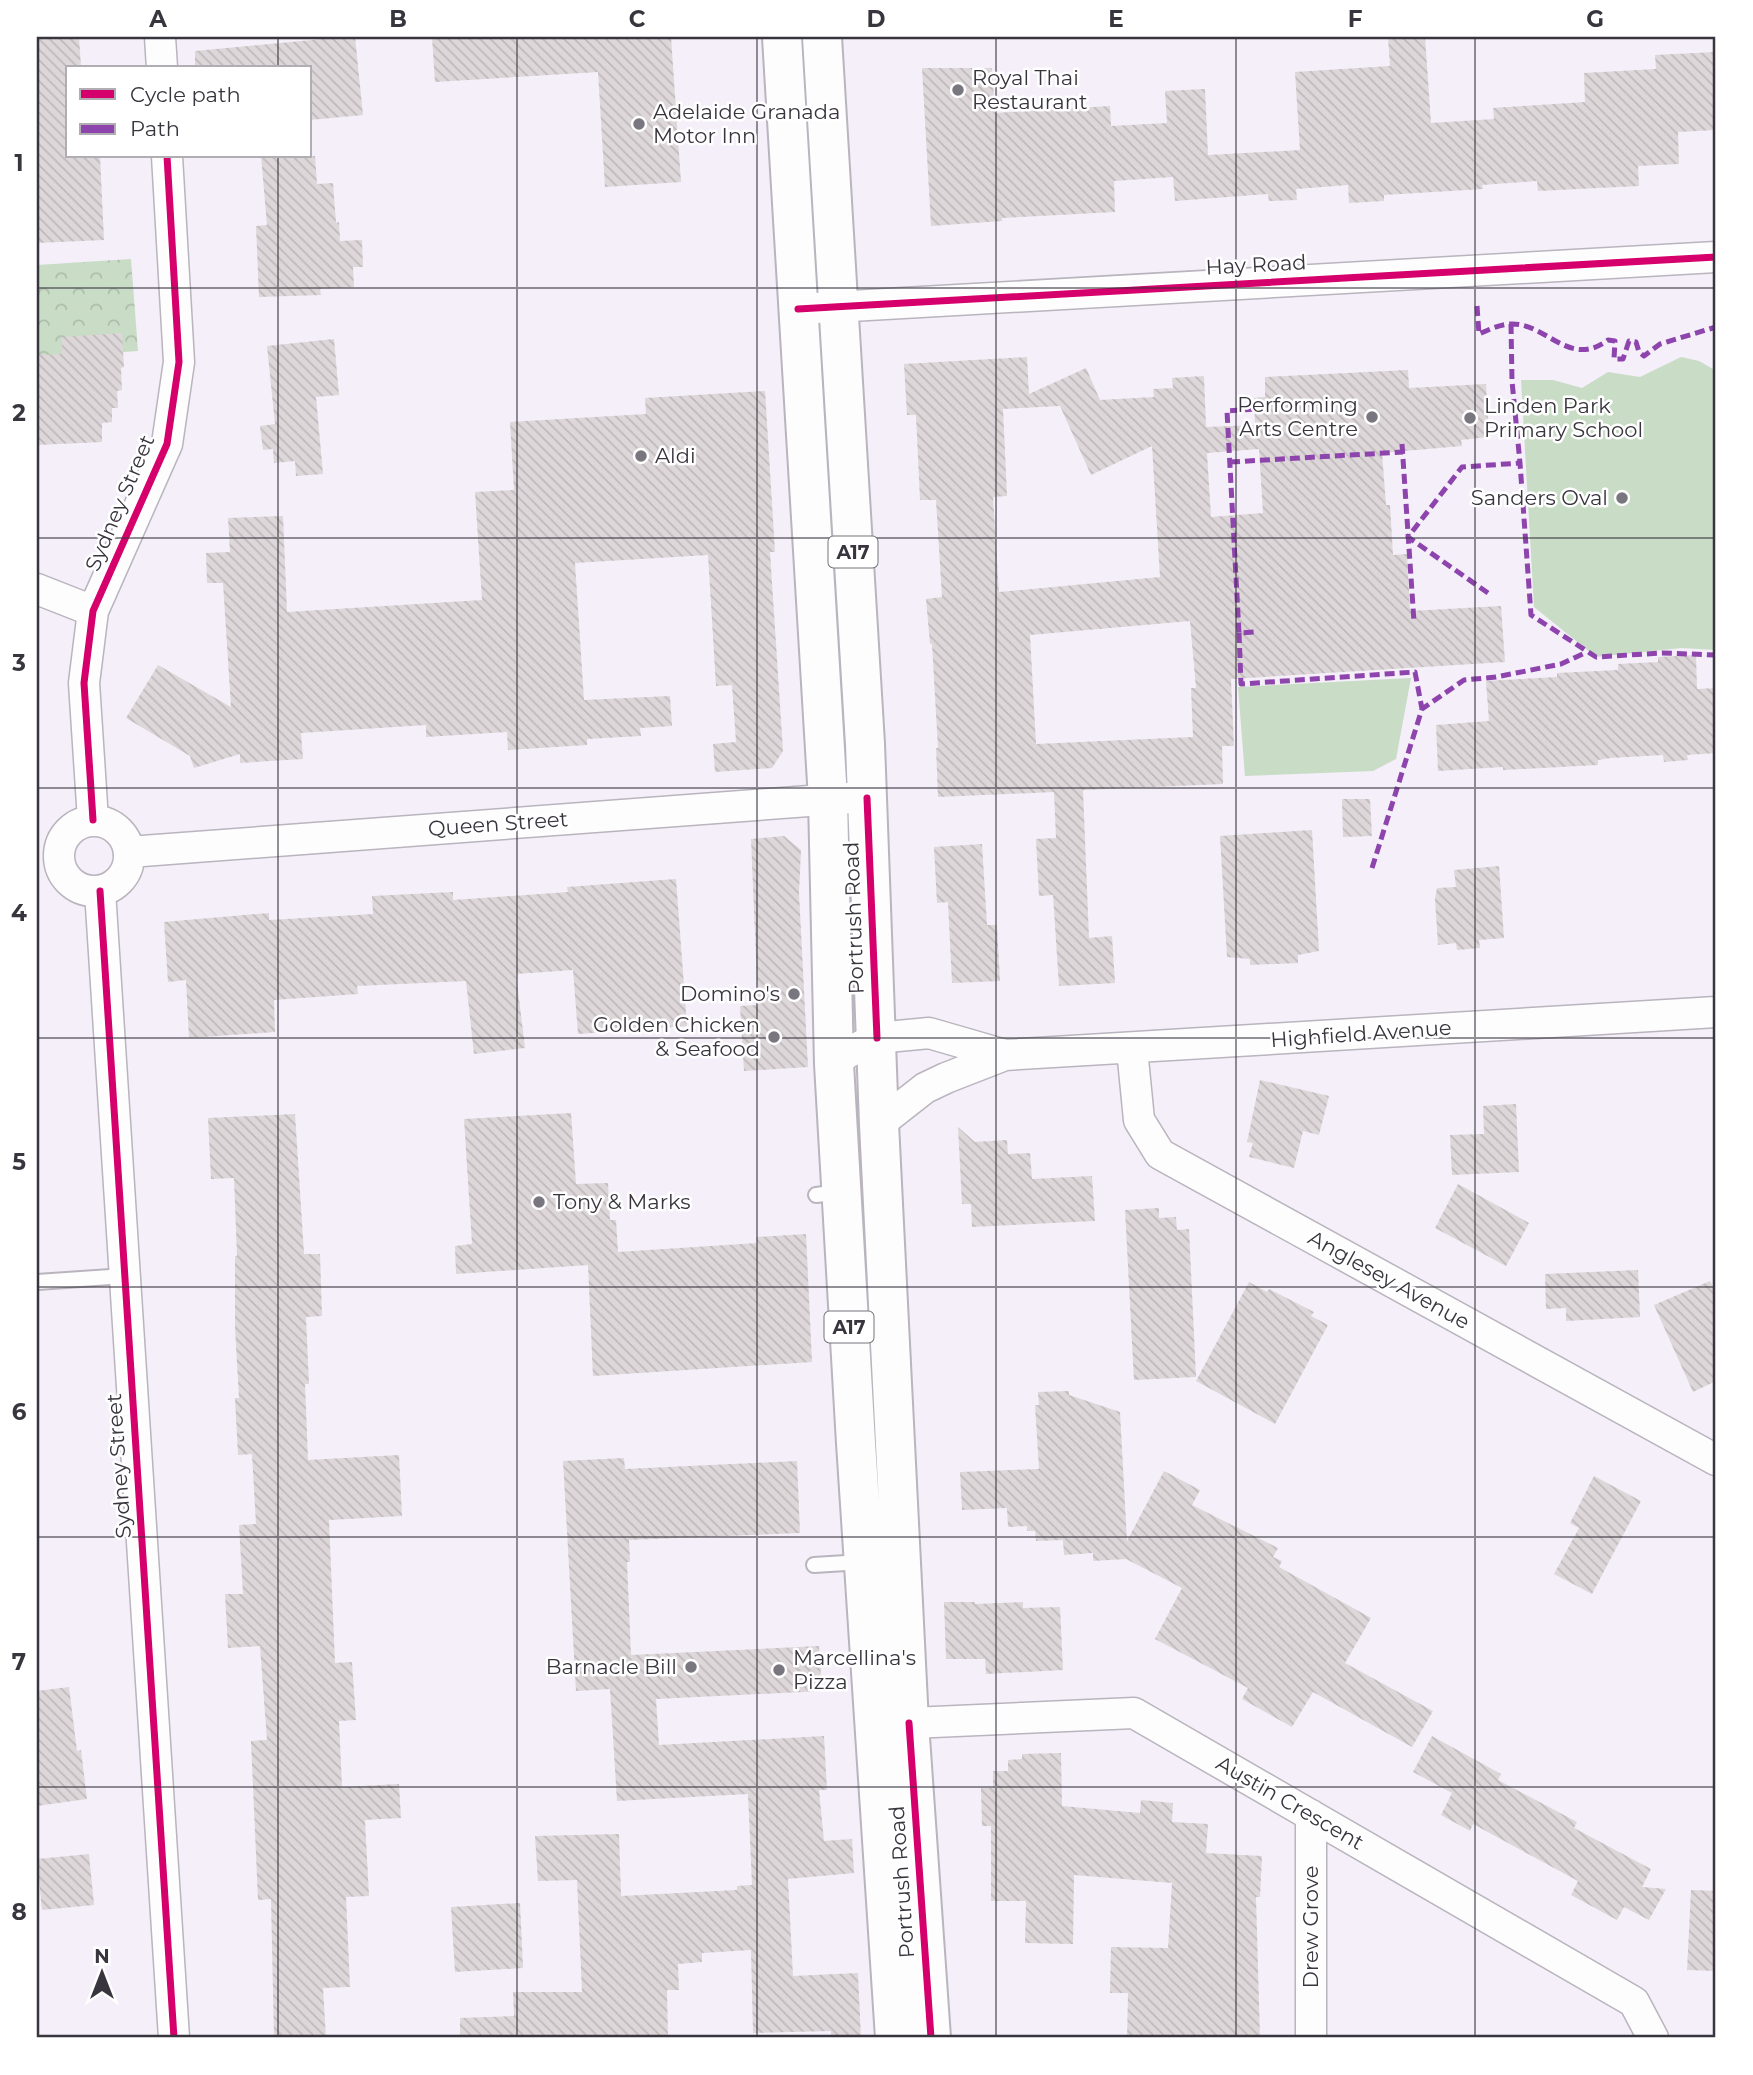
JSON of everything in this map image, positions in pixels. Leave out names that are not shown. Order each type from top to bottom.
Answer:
[{"type":"highway","name":"Portrush Road","points":[[782,37],[828,799],[834,1064],[828,1194],[876,1548],[892,1723],[931,2038]]},
{"type":"highway","name":"Portrush Road","points":[[822,37],[867,797],[879,1124],[893,1392],[895,2038]]},
{"type":"street","points":[[160,37],[162,66]]},
{"type":"street","name":"Sydney Street","points":[[93,820],[84,683],[93,611],[167,444],[179,362],[167,158]]},
{"type":"street","name":"Hay Road","points":[[798,309],[1716,257]]},
{"type":"street","points":[[37,589],[93,611]]},
{"type":"street","name":"Queen Street","points":[[129,852],[867,797]]},
{"type":"street","points":[[93,820],[116,828],[125,837],[129,852],[127,871],[120,881],[100,891],[75,887],[60,867],[48,857],[69,830],[80,823],[93,820]]},
{"type":"street","name":"Sydney Street","points":[[100,891],[174,2038]]},
{"type":"street","name":"Highfield Avenue","points":[[879,1124],[925,1088],[946,1077],[1005,1055],[1716,1012]]},
{"type":"street","name":"Highfield Avenue","points":[[834,1064],[847,1053],[877,1038],[929,1033],[1005,1055]]},
{"type":"street","name":"Anglesey Avenue","points":[[1132,1049],[1139,1119],[1160,1154],[1716,1460]]},
{"type":"street","name":"Austin Crescent","points":[[892,1723],[1134,1713],[1634,2002],[1653,2038]]},
{"type":"street","name":"Drew Grove","points":[[1311,1815],[1311,2038]]},
{"type":"lane","points":[[37,1282],[125,1276]]},
{"type":"lane","points":[[814,1564],[876,1548],[893,1392]]},
{"type":"green space","points":[[131,259],[138,351],[37,358],[37,265]]},
{"type":"green space","name":"Sanders Oval","points":[[1681,357],[1716,368],[1716,650],[1681,648],[1596,657],[1534,607],[1521,380],[1553,380],[1582,388],[1608,372],[1640,377]]},
{"type":"green space","points":[[1411,678],[1396,759],[1373,771],[1245,776],[1238,687]]},
{"type":"building","points":[[37,37],[79,37],[81,66],[66,66],[66,158],[100,158],[104,240],[37,243]]},
{"type":"building","points":[[355,37],[363,115],[312,120],[312,66],[195,66],[195,51]]},
{"type":"building","name":"Adelaide Granada Motor Inn","points":[[432,37],[671,37],[681,182],[605,187],[598,72],[435,82]]},
{"type":"building","points":[[1388,37],[1425,37],[1431,123],[1494,119],[1493,108],[1585,102],[1584,73],[1656,69],[1655,55],[1716,52],[1716,130],[1678,132],[1679,164],[1638,166],[1639,186],[1538,191],[1537,181],[1482,185],[1483,189],[1384,195],[1384,201],[1349,203],[1348,185],[1296,189],[1297,200],[1269,201],[1268,194],[1175,201],[1173,177],[1114,181],[1115,212],[1002,218],[1002,221],[931,226],[922,68],[992,68],[995,113],[1110,106],[1111,126],[1167,123],[1165,91],[1205,89],[1208,155],[1300,150],[1295,72],[1390,66]]},
{"type":"building","points":[[315,156],[317,184],[333,183],[340,241],[362,240],[363,267],[353,267],[354,287],[320,289],[321,295],[259,297],[256,226],[267,225],[261,158]]},
{"type":"building","points":[[122,333],[122,390],[117,391],[118,408],[112,408],[112,422],[102,423],[102,442],[37,445],[37,355],[62,354],[62,337]]},
{"type":"building","points":[[334,339],[339,395],[316,397],[323,474],[296,476],[295,461],[274,463],[273,449],[263,450],[260,426],[275,424],[267,346]]},
{"type":"building","points":[[1027,357],[1029,394],[1086,368],[1100,400],[1154,397],[1153,389],[1173,388],[1172,378],[1204,376],[1206,427],[1255,425],[1254,398],[1265,397],[1265,377],[1408,370],[1409,388],[1486,384],[1489,437],[1461,440],[1462,446],[1382,453],[1386,505],[1390,505],[1393,555],[1407,554],[1410,611],[1501,606],[1505,662],[1231,679],[1234,746],[1222,746],[1223,784],[1083,790],[1089,938],[1112,936],[1115,983],[1059,986],[1053,895],[1039,896],[1036,839],[1056,838],[1054,792],[938,797],[932,644],[926,599],[942,597],[936,500],[920,500],[916,415],[907,415],[904,364]],"holes":[[[1060,406],[1091,475],[1152,446],[1160,577],[999,592],[993,497],[1007,496],[1003,409]],[[1259,449],[1263,513],[1211,517],[1207,453]],[[1190,621],[1196,688],[1191,688],[1193,737],[1036,744],[1030,635]]]},
{"type":"building","points":[[765,391],[775,552],[770,552],[783,751],[772,768],[715,772],[713,744],[736,742],[732,685],[716,686],[708,555],[575,563],[584,700],[670,696],[672,726],[640,728],[641,736],[587,739],[587,745],[508,750],[507,732],[426,737],[426,725],[301,733],[303,759],[240,763],[240,754],[194,768],[190,756],[126,718],[158,665],[231,707],[223,583],[207,583],[206,553],[230,552],[228,518],[283,516],[287,612],[482,600],[475,492],[514,490],[510,422],[646,414],[645,398]]},
{"type":"building","points":[[1696,655],[1697,689],[1716,688],[1716,753],[1687,755],[1688,760],[1664,762],[1663,755],[1598,760],[1598,765],[1438,771],[1436,725],[1489,721],[1486,681],[1618,670],[1618,664],[1658,662],[1658,657]]},
{"type":"building","points":[[1342,799],[1370,799],[1372,836],[1343,837]]},
{"type":"building","points":[[1312,830],[1319,951],[1298,955],[1298,963],[1250,965],[1250,959],[1227,957],[1220,836]]},
{"type":"building","points":[[784,836],[801,850],[799,893],[808,1067],[744,1071],[740,1006],[758,1005],[751,839]]},
{"type":"building","points":[[982,844],[987,925],[997,925],[1000,981],[952,983],[948,902],[937,903],[934,847]]},
{"type":"building","points":[[1499,866],[1504,938],[1479,940],[1480,948],[1457,950],[1456,943],[1438,945],[1435,899],[1437,888],[1456,887],[1454,870]]},
{"type":"building","points":[[676,879],[687,1026],[578,1034],[573,970],[516,974],[525,1048],[474,1054],[466,981],[357,986],[358,994],[274,1000],[275,1032],[189,1038],[186,980],[168,982],[164,922],[269,913],[269,920],[373,914],[372,896],[453,892],[453,900],[568,892],[567,887]]},
{"type":"building","points":[[1260,1080],[1329,1096],[1319,1135],[1303,1131],[1294,1168],[1249,1157],[1253,1143],[1247,1142]]},
{"type":"building","points":[[1516,1104],[1519,1172],[1452,1175],[1450,1135],[1484,1134],[1483,1106]]},
{"type":"building","points":[[571,1113],[576,1184],[608,1183],[610,1220],[616,1220],[618,1252],[757,1243],[756,1237],[806,1234],[812,1362],[593,1376],[588,1265],[456,1274],[455,1246],[472,1244],[464,1119]]},
{"type":"building","points":[[295,1114],[304,1254],[320,1254],[322,1316],[306,1317],[308,1460],[399,1455],[402,1516],[329,1520],[335,1663],[352,1662],[356,1720],[339,1721],[342,1787],[399,1784],[401,1818],[365,1820],[369,1896],[346,1897],[350,1987],[323,1988],[326,2038],[274,2038],[271,1899],[258,1900],[251,1741],[267,1740],[260,1646],[228,1648],[225,1594],[243,1594],[239,1525],[256,1524],[252,1454],[238,1455],[235,1398],[239,1398],[235,1328],[237,1256],[234,1178],[211,1179],[208,1118]]},
{"type":"building","points":[[958,1127],[975,1142],[1007,1140],[1008,1154],[1030,1153],[1032,1179],[1092,1176],[1095,1221],[972,1227],[971,1204],[962,1204]]},
{"type":"building","points":[[1458,1184],[1529,1223],[1506,1266],[1435,1228]]},
{"type":"building","points":[[1159,1208],[1159,1218],[1176,1217],[1177,1230],[1189,1229],[1196,1377],[1134,1380],[1125,1210]]},
{"type":"building","points":[[1638,1270],[1640,1317],[1566,1321],[1566,1308],[1546,1309],[1545,1274]]},
{"type":"building","points":[[1710,1281],[1716,1294],[1716,1381],[1693,1392],[1654,1305]]},
{"type":"building","points":[[1249,1282],[1314,1312],[1311,1316],[1328,1325],[1275,1424],[1196,1381]]},
{"type":"building","points":[[1069,1391],[1069,1395],[1120,1412],[1127,1541],[1164,1471],[1200,1490],[1192,1505],[1278,1548],[1273,1557],[1282,1561],[1279,1567],[1371,1618],[1345,1663],[1433,1711],[1412,1747],[1313,1692],[1292,1727],[1242,1699],[1248,1688],[1155,1639],[1182,1588],[1126,1559],[1093,1561],[1093,1553],[1064,1555],[1063,1540],[1036,1541],[1035,1531],[1027,1531],[1027,1526],[1008,1527],[1007,1508],[962,1510],[960,1472],[1039,1469],[1035,1405],[1039,1405],[1038,1392]]},
{"type":"building","points":[[624,1458],[625,1469],[797,1461],[800,1533],[629,1540],[630,1562],[627,1562],[631,1655],[819,1646],[822,1691],[656,1699],[659,1745],[824,1736],[827,1790],[819,1790],[824,1841],[852,1839],[854,1873],[788,1879],[793,1976],[858,1973],[861,2038],[831,2038],[831,2031],[753,2033],[751,1950],[702,1953],[702,1962],[678,1964],[679,1990],[667,1990],[668,2038],[460,2038],[460,2018],[514,2016],[513,1992],[582,1992],[577,1880],[538,1881],[535,1836],[619,1834],[621,1896],[737,1890],[737,1886],[752,1885],[748,1794],[617,1801],[610,1689],[576,1691],[563,1461]]},
{"type":"building","points":[[1594,1476],[1641,1501],[1592,1594],[1554,1574],[1579,1528],[1570,1523]]},
{"type":"building","points":[[944,1602],[1023,1602],[1023,1608],[1060,1607],[1063,1670],[986,1674],[985,1659],[946,1659]]},
{"type":"building","points":[[69,1687],[77,1751],[81,1750],[87,1799],[37,1806],[37,1691]]},
{"type":"building","points":[[1432,1736],[1501,1774],[1498,1780],[1577,1822],[1574,1828],[1651,1869],[1642,1887],[1666,1889],[1649,1920],[1624,1907],[1617,1920],[1571,1895],[1578,1881],[1473,1824],[1470,1831],[1441,1815],[1452,1793],[1413,1772]]},
{"type":"building","points":[[1061,1753],[1062,1806],[1140,1813],[1141,1800],[1173,1803],[1172,1822],[1208,1824],[1206,1853],[1262,1856],[1260,1897],[1256,1897],[1260,2038],[1127,2038],[1128,1993],[1110,1993],[1111,1947],[1168,1948],[1172,1883],[1074,1875],[1073,1944],[1025,1943],[1026,1901],[991,1901],[991,1826],[982,1826],[981,1788],[993,1788],[993,1771],[1008,1771],[1008,1760],[1022,1759],[1022,1754]]},
{"type":"building","points":[[89,1854],[94,1905],[42,1910],[37,1859]]},
{"type":"building","points":[[1691,1890],[1716,1891],[1716,1971],[1687,1970]]},
{"type":"building","points":[[520,1903],[523,1968],[455,1972],[451,1907]]},
{"type":"marked path","points":[[1477,306],[1479,334],[1511,324],[1536,330],[1581,350],[1594,348],[1608,340],[1615,341],[1614,359],[1623,359],[1629,341],[1636,342],[1639,352],[1644,356],[1660,344],[1716,327]]},
{"type":"marked path","points":[[1511,324],[1512,381],[1520,463]]},
{"type":"marked path","points":[[1255,409],[1227,411],[1239,633],[1255,632]]},
{"type":"marked path","points":[[1402,444],[1414,622]]},
{"type":"marked path","points":[[1230,462],[1403,452]]},
{"type":"marked path","points":[[1488,593],[1408,537],[1462,467],[1520,463],[1531,615],[1596,657],[1662,653],[1716,655]]},
{"type":"marked path","points":[[1239,633],[1241,684],[1415,672],[1422,709]]},
{"type":"marked path","points":[[1372,868],[1422,709],[1464,680],[1496,677],[1561,664],[1587,652]]},
{"type":"cycle path","points":[[93,820],[84,683],[93,611],[167,444],[179,362],[167,158]]},
{"type":"cycle path","points":[[798,309],[1716,257]]},
{"type":"cycle path","points":[[867,798],[877,1038]]},
{"type":"cycle path","points":[[100,891],[174,2038]]},
{"type":"cycle path","points":[[909,1723],[931,2038]]},
{"type":"place","name":"Royal Thai Restaurant","points":[[958,90]]},
{"type":"place","name":"Adelaide Granada Motor Inn","points":[[639,124]]},
{"type":"place","name":"Performing Arts Centre","points":[[1372,417]]},
{"type":"place","name":"Linden Park Primary School","points":[[1470,418]]},
{"type":"place","name":"Aldi","points":[[641,456]]},
{"type":"place","name":"Sanders Oval","points":[[1622,498]]},
{"type":"place","name":"Domino's","points":[[794,994]]},
{"type":"place","name":"Golden Chicken & Seafood","points":[[774,1037]]},
{"type":"place","name":"Tony & Marks","points":[[539,1202]]},
{"type":"place","name":"Barnacle Bill","points":[[691,1667]]},
{"type":"place","name":"Marcellina's Pizza","points":[[779,1670]]}]
